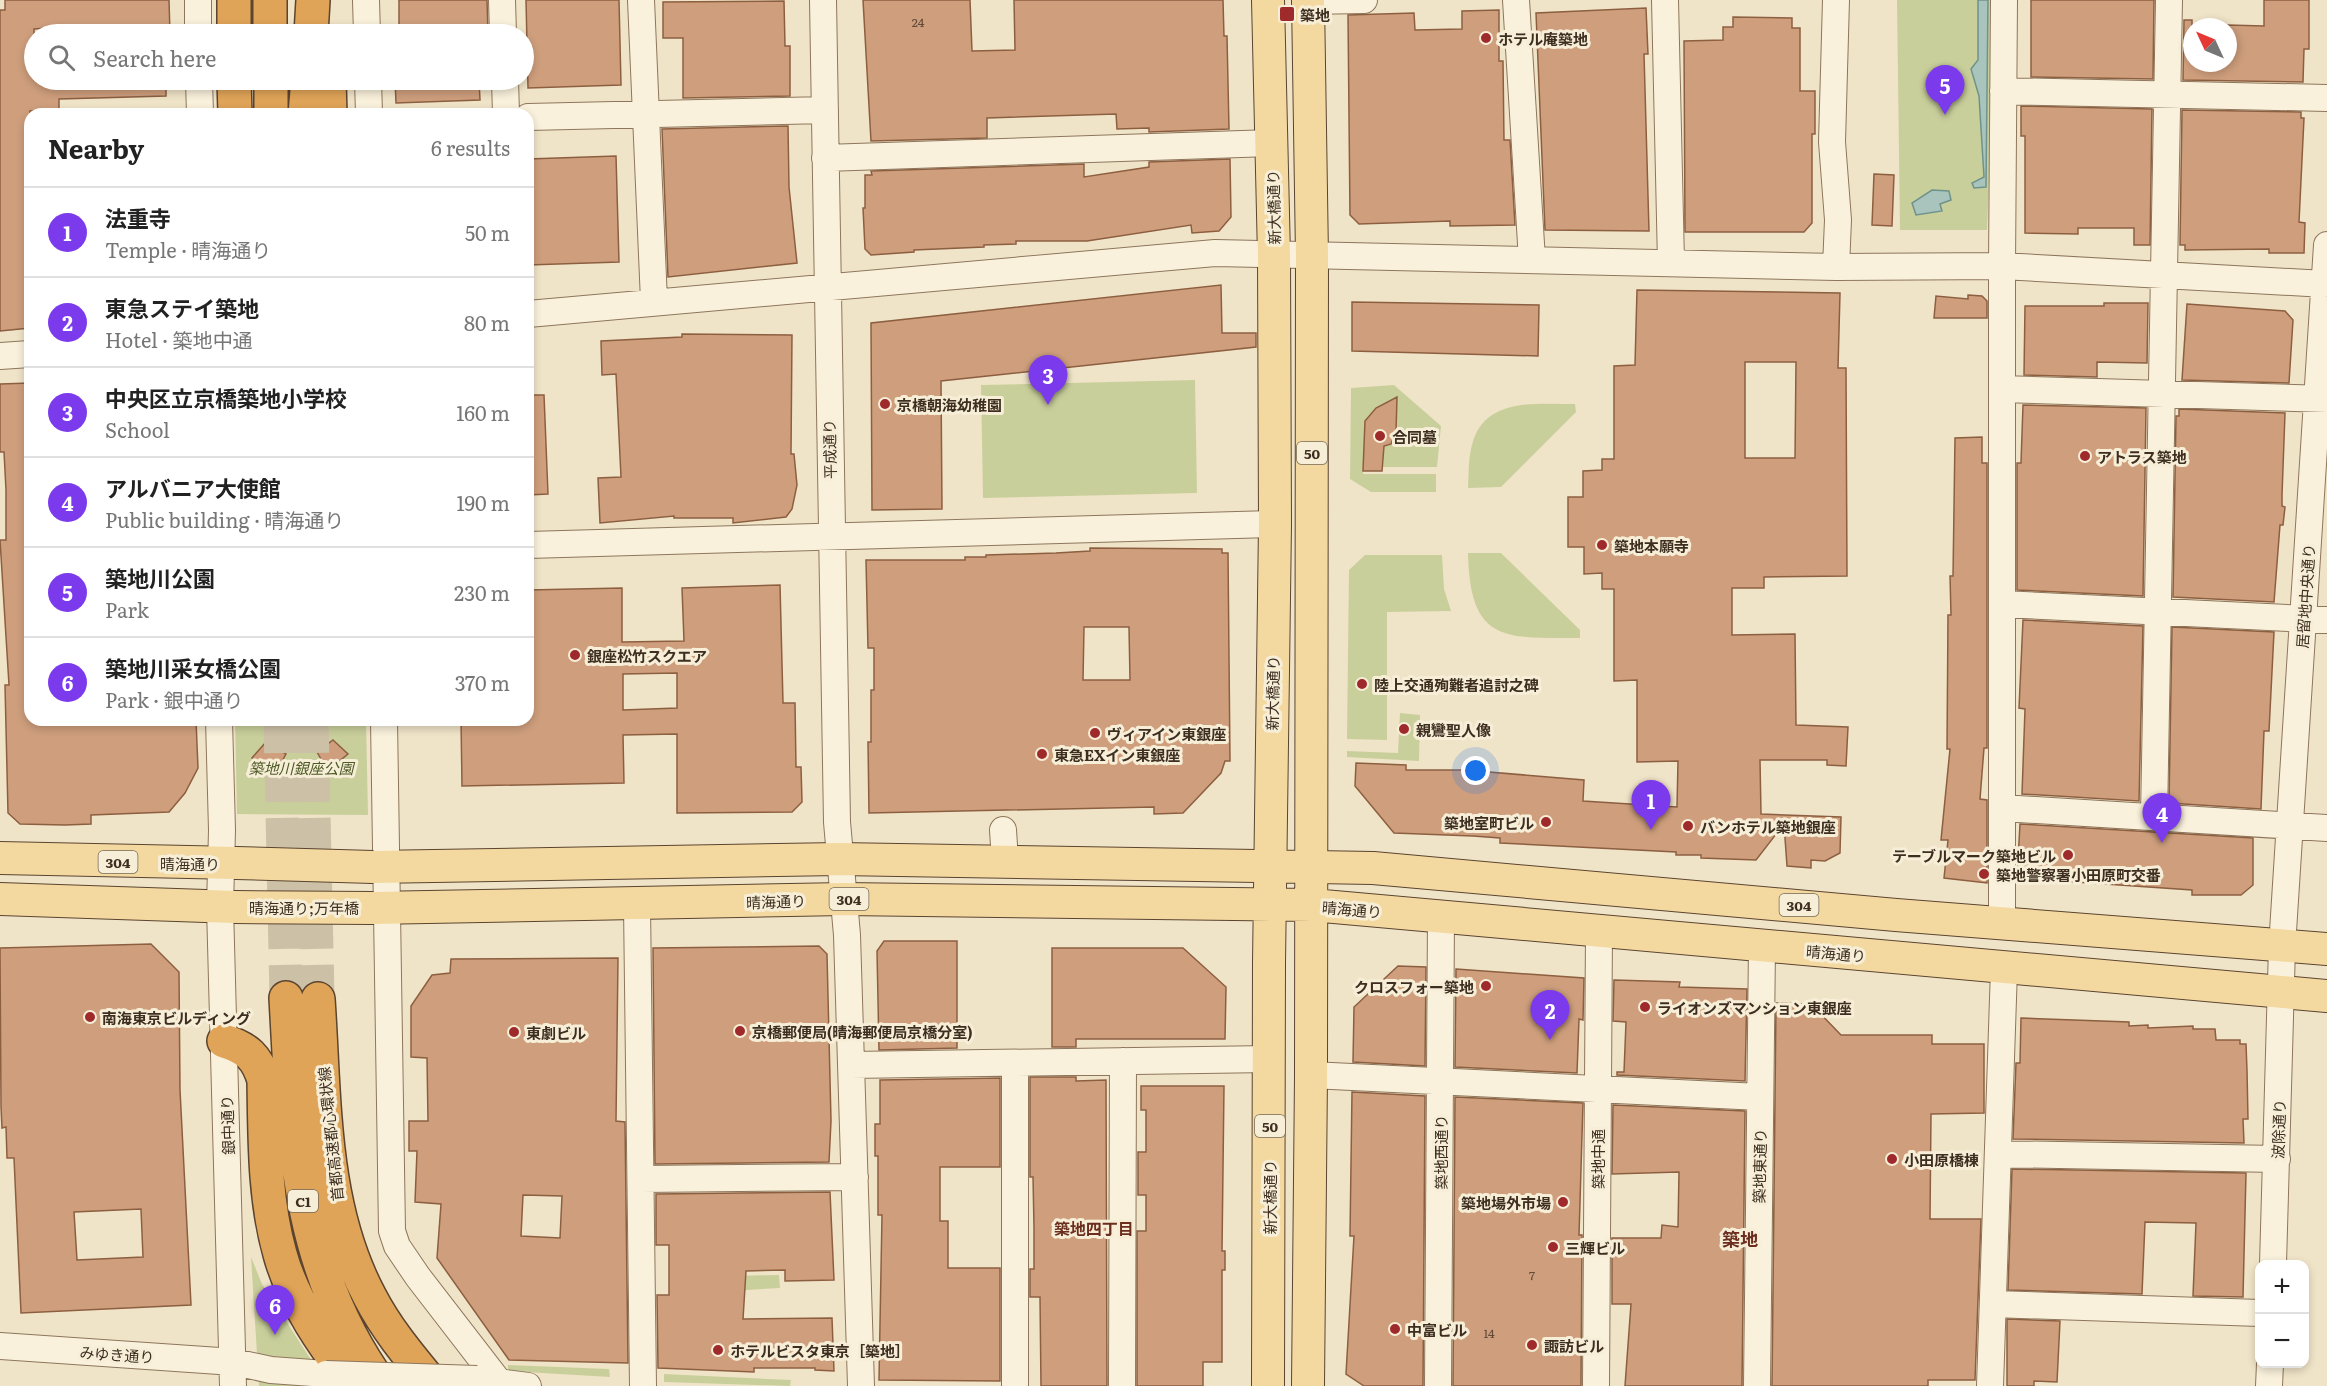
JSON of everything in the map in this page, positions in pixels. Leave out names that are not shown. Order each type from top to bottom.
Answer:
[{"type":"highway","points":[[234,0],[234,24]]},
{"type":"highway","points":[[270,0],[270,24]]},
{"type":"highway","points":[[298,0],[299,24]]},
{"type":"highway","points":[[312,24],[313,0]]},
{"type":"highway","points":[[327,0],[327,24]]},
{"type":"highway","points":[[234,90],[235,108]]},
{"type":"highway","points":[[271,90],[271,108]]},
{"type":"highway","points":[[301,90],[302,108]]},
{"type":"highway","points":[[304,108],[307,90]]},
{"type":"highway","points":[[329,90],[330,108]]},
{"type":"highway","name":"C1","points":[[286,998],[299,1178],[305,1215],[324,1279],[338,1314],[355,1346],[382,1386]]},
{"type":"highway","name":"首都高速都心環状線","points":[[318,999],[330,1164],[343,1231],[359,1276],[382,1319],[434,1386]]},
{"type":"highway","points":[[224,1041],[248,1051],[260,1068],[264,1080],[268,1190],[280,1257],[340,1380]]},
{"type":"main road","name":"新大橋通り","points":[[1268,0],[1274,256],[1275,524],[1270,866],[1268,1386]]},
{"type":"main road","name":"50","points":[[1308,0],[1312,256],[1312,905],[1308,1386]]},
{"type":"main road","name":"晴海通り","points":[[3,854],[229,863]]},
{"type":"main road","name":"304","points":[[229,863],[380,868],[839,859],[1373,868],[2282,947],[2327,949]]},
{"type":"main road","name":"晴海通り","points":[[380,908],[636,905],[844,899],[1312,905],[2281,994],[2327,996]]},
{"type":"main road","name":"304","points":[[2,902],[227,907]]},
{"type":"main road","name":"晴海通り;万年橋","points":[[227,907],[380,908]]},
{"type":"street","points":[[198,0],[198,24]]},
{"type":"street","points":[[366,0],[367,24]]},
{"type":"street","points":[[502,0],[503,24]]},
{"type":"street","points":[[641,0],[654,301]]},
{"type":"street","name":"平成通り","points":[[823,0],[826,289],[839,859],[844,899],[851,1065],[861,1386]]},
{"type":"street","points":[[1308,0],[1364,0]]},
{"type":"street","points":[[1516,0],[1532,260]]},
{"type":"street","points":[[1665,0],[1671,261]]},
{"type":"street","points":[[1836,0],[1832,142],[1838,220],[1836,267]]},
{"type":"street","points":[[2002,923],[2004,0]]},
{"type":"street","points":[[2154,817],[2169,0]]},
{"type":"street","points":[[199,90],[200,108]]},
{"type":"street","points":[[368,90],[369,108]]},
{"type":"street","points":[[505,90],[506,108]]},
{"type":"street","points":[[2003,91],[2327,98]]},
{"type":"street","points":[[534,117],[825,110]]},
{"type":"street","points":[[825,158],[1272,143]]},
{"type":"street","name":"居留地中央通り","points":[[2282,947],[2290,825],[2315,620],[2327,244]]},
{"type":"street","points":[[534,313],[1215,253],[1274,256],[1671,261],[1836,267],[2002,266],[2325,284]]},
{"type":"street","points":[[0,356],[24,354]]},
{"type":"street","points":[[2002,389],[2322,399]]},
{"type":"street","points":[[534,545],[1275,524]]},
{"type":"street","points":[[2002,604],[2315,620]]},
{"type":"street","name":"銀中通り","points":[[219,726],[229,863],[224,1041],[234,1374]]},
{"type":"street","points":[[384,726],[380,908],[392,1231],[398,1246],[488,1381]]},
{"type":"street","points":[[2002,808],[2327,828]]},
{"type":"street","points":[[1003,830],[1005,861]]},
{"type":"street","points":[[636,905],[643,1386]]},
{"type":"street","name":"築地西通り","points":[[1438,1386],[1441,917]]},
{"type":"street","name":"築地中通","points":[[1596,1386],[1599,932]]},
{"type":"street","name":"築地東通り","points":[[1757,1386],[1762,946]]},
{"type":"street","name":"波除通り","points":[[2273,1260],[2282,947]]},
{"type":"street","points":[[1990,1386],[2004,969]]},
{"type":"street","points":[[851,1065],[1270,1059]]},
{"type":"street","points":[[1122,1386],[1123,1061]]},
{"type":"street","points":[[1015,1063],[1015,1386]]},
{"type":"street","points":[[1311,1075],[1760,1097]]},
{"type":"street","points":[[1998,1154],[2277,1159]]},
{"type":"street","points":[[641,1179],[855,1177]]},
{"type":"street","points":[[1993,1304],[2255,1313]]},
{"type":"street","name":"みゆき通り","points":[[0,1346],[234,1374],[271,1370],[340,1380],[488,1381],[528,1386]]},
{"type":"street","points":[[2269,1386],[2270,1368]]},
{"type":"green space","points":[[1897,0],[1996,0],[1987,230],[1900,230]]},
{"type":"green space","points":[[1195,380],[1197,493],[983,498],[981,385]]},
{"type":"green space","points":[[1394,385],[1441,426],[1437,467],[1383,467],[1382,471],[1363,471],[1363,474],[1436,474],[1436,492],[1371,492],[1350,479],[1351,388]]},
{"type":"green space","points":[[1575,404],[1576,412],[1501,487],[1468,488],[1472,445],[1478,429],[1488,418],[1514,406]]},
{"type":"green space","points":[[1468,553],[1501,553],[1580,630],[1580,638],[1512,635],[1496,629],[1484,619],[1476,604],[1470,582]]},
{"type":"green space","points":[[1365,555],[1442,555],[1444,589],[1451,611],[1387,612],[1387,740],[1347,739],[1349,570]]},
{"type":"green space","points":[[1400,713],[1420,715],[1419,761],[1347,757],[1347,751],[1398,753]]},
{"type":"green space","name":"築地川銀座公園","points":[[235,726],[366,726],[368,815],[237,814]]},
{"type":"green space","points":[[251,1257],[262,1284],[328,1386],[259,1386]]},
{"type":"green space","points":[[779,1275],[780,1288],[729,1291],[729,1276]]},
{"type":"green space","points":[[508,1365],[609,1369],[610,1377],[508,1371]]},
{"type":"green space","points":[[664,1374],[791,1380],[790,1386],[664,1382]]},
{"type":"water","points":[[1978,0],[1988,0],[1986,187],[1974,188],[1972,183],[1984,177],[1979,96],[1971,69],[1978,60]]},
{"type":"water","points":[[1932,190],[1949,191],[1951,200],[1940,204],[1942,211],[1916,215],[1912,203]]},
{"type":"building","points":[[5,0],[169,0],[170,24],[24,24],[24,90],[166,90],[166,96],[59,99],[59,108],[24,108],[24,329],[0,331],[0,10],[5,10]]},
{"type":"building","points":[[399,0],[487,0],[488,24],[399,24]]},
{"type":"building","points":[[526,0],[619,0],[621,85],[534,88],[534,24],[527,24]]},
{"type":"building","points":[[863,0],[970,0],[972,51],[1015,50],[1014,0],[1223,0],[1224,36],[1227,36],[1229,129],[1149,132],[1149,128],[1117,129],[1116,114],[987,118],[987,138],[871,141]]},
{"type":"building","points":[[2031,0],[2154,0],[2153,79],[2031,77]]},
{"type":"building","points":[[2264,0],[2309,0],[2309,49],[2304,49],[2303,82],[2183,80],[2183,72],[2237,72],[2237,25],[2264,26]]},
{"type":"building","points":[[784,1],[785,46],[790,46],[790,96],[683,98],[683,38],[663,38],[663,2]]},
{"type":"building","points":[[1646,8],[1648,54],[1644,54],[1649,231],[1545,230],[1536,13]]},
{"type":"building","points":[[1499,10],[1499,61],[1503,61],[1504,140],[1510,140],[1515,225],[1450,226],[1450,221],[1359,224],[1350,215],[1348,15],[1414,13],[1415,30],[1462,29],[1462,11]]},
{"type":"building","points":[[1733,17],[1792,18],[1792,28],[1800,28],[1800,91],[1815,91],[1815,134],[1812,134],[1812,223],[1804,232],[1685,232],[1684,41],[1723,40],[1723,27],[1733,27]]},
{"type":"building","points":[[395,90],[480,90],[480,100],[396,103]]},
{"type":"building","points":[[2021,106],[2152,109],[2150,245],[2134,245],[2134,228],[2078,228],[2078,234],[2025,233],[2025,136],[2021,136]]},
{"type":"building","points":[[2182,110],[2301,112],[2301,118],[2304,118],[2299,222],[2305,223],[2304,253],[2269,253],[2269,249],[2185,250],[2185,245],[2180,245]]},
{"type":"building","points":[[788,126],[789,187],[797,263],[668,277],[662,129]]},
{"type":"building","points":[[616,156],[619,262],[534,265],[534,159]]},
{"type":"building","points":[[1230,159],[1231,217],[1219,231],[1192,233],[1191,225],[1087,241],[1016,241],[1016,244],[871,255],[865,249],[863,208],[865,208],[865,175],[872,175],[871,171],[1084,164],[1084,177],[1149,167],[1149,162]]},
{"type":"building","points":[[1874,174],[1894,175],[1892,226],[1872,225]]},
{"type":"building","points":[[1221,285],[1222,333],[1256,333],[1256,347],[941,381],[942,509],[872,510],[871,323]]},
{"type":"building","points":[[1637,290],[1840,293],[1838,368],[1846,368],[1847,576],[1764,577],[1764,588],[1732,588],[1732,635],[1795,634],[1796,725],[1848,727],[1846,766],[1827,765],[1827,760],[1760,760],[1761,814],[1841,817],[1840,853],[1825,861],[1811,860],[1811,868],[1787,866],[1784,824],[1756,860],[1701,858],[1701,855],[1676,855],[1676,852],[1500,843],[1500,838],[1394,833],[1355,786],[1356,763],[1406,765],[1406,770],[1465,770],[1584,780],[1583,801],[1677,807],[1678,761],[1637,762],[1637,680],[1614,681],[1614,589],[1602,589],[1602,573],[1584,574],[1584,547],[1568,547],[1568,497],[1583,497],[1583,471],[1602,470],[1602,459],[1614,459],[1614,366],[1635,365]],"holes":[[[1745,362],[1796,362],[1795,458],[1745,458]]]},
{"type":"building","points":[[1968,295],[1982,296],[1987,301],[1987,318],[1934,318],[1936,296],[1968,299]]},
{"type":"building","points":[[1352,302],[1539,305],[1538,356],[1352,351]]},
{"type":"building","points":[[2104,303],[2148,303],[2147,363],[2097,362],[2097,377],[2024,375],[2025,306],[2104,306]]},
{"type":"building","points":[[2187,304],[2285,311],[2293,320],[2289,383],[2182,380]]},
{"type":"building","points":[[682,334],[792,335],[791,454],[794,454],[797,485],[792,509],[786,517],[733,523],[733,518],[674,518],[674,516],[600,523],[598,478],[621,477],[616,374],[602,375],[601,341],[682,337]]},
{"type":"building","points":[[24,383],[24,726],[196,726],[198,768],[185,793],[169,812],[91,815],[91,824],[65,825],[20,824],[8,813],[5,685],[9,685],[0,540],[6,540],[6,490],[4,452],[0,452],[0,384]]},
{"type":"building","points":[[534,395],[544,395],[548,494],[534,495]]},
{"type":"building","name":"合同墓","points":[[1397,397],[1396,432],[1391,444],[1384,446],[1382,471],[1363,471],[1365,421],[1376,408]]},
{"type":"building","name":"アトラス築地","points":[[2023,405],[2146,408],[2143,596],[2017,590],[2017,463],[2021,463]]},
{"type":"building","points":[[2179,409],[2285,413],[2282,506],[2285,507],[2283,525],[2280,525],[2274,602],[2173,597],[2176,416],[2179,416]]},
{"type":"building","points":[[1982,437],[1982,463],[1987,463],[1987,748],[1984,748],[1980,799],[1987,800],[1987,883],[1944,878],[1948,840],[1941,840],[1950,749],[1947,749],[1948,615],[1951,615],[1950,576],[1953,576],[1955,438]]},
{"type":"building","points":[[1090,548],[1222,549],[1222,553],[1228,553],[1230,761],[1225,761],[1221,773],[1183,813],[1154,814],[1154,807],[869,813],[868,742],[871,742],[874,648],[868,648],[866,560],[965,560],[965,557],[986,557],[986,555],[1090,551]],"holes":[[[1084,627],[1129,627],[1130,680],[1083,680]]]},
{"type":"building","points":[[780,585],[783,703],[795,703],[796,767],[801,767],[802,802],[792,812],[677,813],[677,734],[623,735],[624,783],[462,786],[461,726],[534,726],[534,590],[622,588],[622,642],[684,641],[682,588]],"holes":[[[677,673],[677,708],[623,710],[623,674]]]},
{"type":"building","points":[[2023,620],[2143,626],[2139,801],[2022,794],[2025,709],[2019,708]]},
{"type":"building","points":[[2172,627],[2274,632],[2269,731],[2264,731],[2261,809],[2169,803]]},
{"type":"building","points":[[333,740],[348,754],[326,768],[317,752]]},
{"type":"building","points":[[266,742],[286,754],[276,772],[252,758]]},
{"type":"building","points":[[2020,824],[2253,838],[2253,885],[2241,895],[2192,895],[2192,890],[2017,878]]},
{"type":"building","points":[[884,941],[957,941],[957,1048],[879,1050],[877,951]]},
{"type":"building","points":[[151,944],[179,972],[180,1090],[191,1305],[21,1313],[14,1158],[7,1158],[6,1127],[2,1128],[0,948]],"holes":[[[141,1209],[143,1257],[77,1260],[74,1212]]]},
{"type":"building","name":"京橋郵便局(晴海郵便局京橋分室)","points":[[819,946],[827,954],[831,1121],[829,1162],[655,1164],[653,948]]},
{"type":"building","points":[[1052,948],[1183,948],[1226,987],[1225,1039],[1076,1039],[1076,1047],[1052,1047]]},
{"type":"building","points":[[618,958],[616,1121],[625,1122],[628,1363],[509,1360],[437,1258],[441,1204],[415,1202],[417,1151],[409,1151],[409,1121],[428,1121],[427,1058],[411,1057],[411,1006],[432,975],[450,973],[451,959]],"holes":[[[523,1195],[562,1196],[560,1238],[521,1236]]]},
{"type":"building","points":[[1398,966],[1426,967],[1425,1066],[1353,1062],[1354,1007]]},
{"type":"building","points":[[1456,969],[1584,978],[1583,1020],[1579,1019],[1577,1073],[1455,1067]]},
{"type":"building","points":[[1614,980],[1680,982],[1679,987],[1747,989],[1745,1081],[1617,1075],[1617,1072],[1624,1072],[1626,1022],[1613,1021]]},
{"type":"building","points":[[1776,1003],[1811,1004],[1841,1035],[1932,1035],[1932,1044],[1984,1044],[1984,1113],[1931,1114],[1930,1219],[1981,1219],[1975,1380],[1928,1380],[1928,1386],[1772,1386]]},
{"type":"building","points":[[2021,1018],[2129,1022],[2129,1026],[2148,1025],[2148,1028],[2193,1026],[2193,1029],[2215,1029],[2216,1040],[2240,1040],[2240,1044],[2246,1044],[2248,1119],[2243,1119],[2244,1143],[2013,1139],[2016,1063],[2020,1063]]},
{"type":"building","points":[[1030,1077],[1076,1077],[1076,1081],[1106,1080],[1107,1386],[1041,1386],[1040,1297],[1030,1297],[1030,1269],[1034,1269],[1034,1228],[1033,1177],[1030,1177]]},
{"type":"building","points":[[1000,1078],[1000,1167],[940,1167],[940,1221],[948,1221],[948,1268],[1000,1268],[1000,1381],[879,1380],[882,1215],[878,1215],[878,1156],[875,1156],[875,1124],[880,1124],[880,1080]]},
{"type":"building","points":[[1141,1086],[1224,1086],[1222,1251],[1225,1251],[1225,1270],[1222,1270],[1222,1362],[1203,1362],[1203,1386],[1137,1386],[1137,1231],[1146,1231],[1146,1195],[1138,1195],[1138,1152],[1146,1152],[1146,1110],[1141,1110]]},
{"type":"building","points":[[1352,1092],[1425,1096],[1423,1386],[1364,1386],[1346,1374],[1354,1236],[1350,1236]]},
{"type":"building","points":[[1455,1097],[1583,1103],[1579,1235],[1582,1235],[1581,1386],[1453,1386]]},
{"type":"building","points":[[1613,1105],[1745,1111],[1742,1386],[1625,1386],[1631,1304],[1612,1304],[1612,1238],[1661,1238],[1662,1225],[1678,1227],[1679,1172],[1612,1174]]},
{"type":"building","points":[[2012,1169],[2246,1173],[2243,1297],[2193,1296],[2196,1223],[2145,1222],[2142,1294],[2008,1290]]},
{"type":"building","points":[[830,1192],[834,1280],[785,1281],[785,1270],[746,1271],[743,1319],[832,1318],[834,1371],[815,1370],[815,1368],[754,1368],[754,1372],[658,1368],[657,1295],[669,1295],[669,1245],[656,1245],[656,1194]]},
{"type":"building","points":[[2007,1319],[2060,1321],[2057,1382],[2034,1381],[2034,1386],[2007,1386]]},
{"type":"tunnel","points":[[280,726],[286,998]]},
{"type":"tunnel","points":[[312,726],[318,999]]},
{"type":"place","name":"築地","points":[[1287,14]]},
{"type":"place","name":"ホテル庵築地","points":[[1486,38]]},
{"type":"place","name":"築地川公園","points":[[1945,115]]},
{"type":"place","name":"京橋朝海幼稚園","points":[[885,404]]},
{"type":"place","name":"中央区立京橋築地小学校","points":[[1048,405]]},
{"type":"place","name":"合同墓","points":[[1380,436]]},
{"type":"place","name":"アトラス築地","points":[[2085,456]]},
{"type":"place","name":"築地本願寺","points":[[1602,545]]},
{"type":"place","name":"銀座松竹スクエア","points":[[575,655]]},
{"type":"place","name":"陸上交通殉難者追討之碑","points":[[1362,684]]},
{"type":"place","name":"親鸞聖人像","points":[[1404,729]]},
{"type":"place","name":"ヴィアイン東銀座","points":[[1095,733]]},
{"type":"place","name":"東急EXイン東銀座","points":[[1042,754]]},
{"type":"place","name":"築地室町ビル","points":[[1546,822]]},
{"type":"place","name":"バンホテル築地銀座","points":[[1688,826]]},
{"type":"place","name":"法重寺","points":[[1651,830]]},
{"type":"place","name":"アルバニア大使館","points":[[2162,843]]},
{"type":"place","name":"テーブルマーク築地ビル","points":[[2068,855]]},
{"type":"place","name":"築地警察署小田原町交番","points":[[1984,874]]},
{"type":"place","name":"クロスフォー築地","points":[[1486,986]]},
{"type":"place","name":"ライオンズマンション東銀座","points":[[1645,1007]]},
{"type":"place","name":"南海東京ビルディング","points":[[90,1017]]},
{"type":"place","name":"京橋郵便局(晴海郵便局京橋分室)","points":[[740,1031]]},
{"type":"place","name":"東劇ビル","points":[[514,1032]]},
{"type":"place","name":"東急ステイ築地","points":[[1550,1040]]},
{"type":"place","name":"小田原橋棟","points":[[1892,1159]]},
{"type":"place","name":"築地場外市場","points":[[1563,1202]]},
{"type":"place","name":"三輝ビル","points":[[1553,1247]]},
{"type":"place","name":"中富ビル","points":[[1395,1329]]},
{"type":"place","name":"築地川采女橋公園","points":[[275,1335]]},
{"type":"place","name":"諏訪ビル","points":[[1532,1345]]},
{"type":"place","name":"ホテルビスタ東京［築地］","points":[[718,1350]]},
{"type":"district","name":"築地四丁目","points":[[1094,1228]]},
{"type":"district","name":"築地","points":[[1740,1238]]}]
